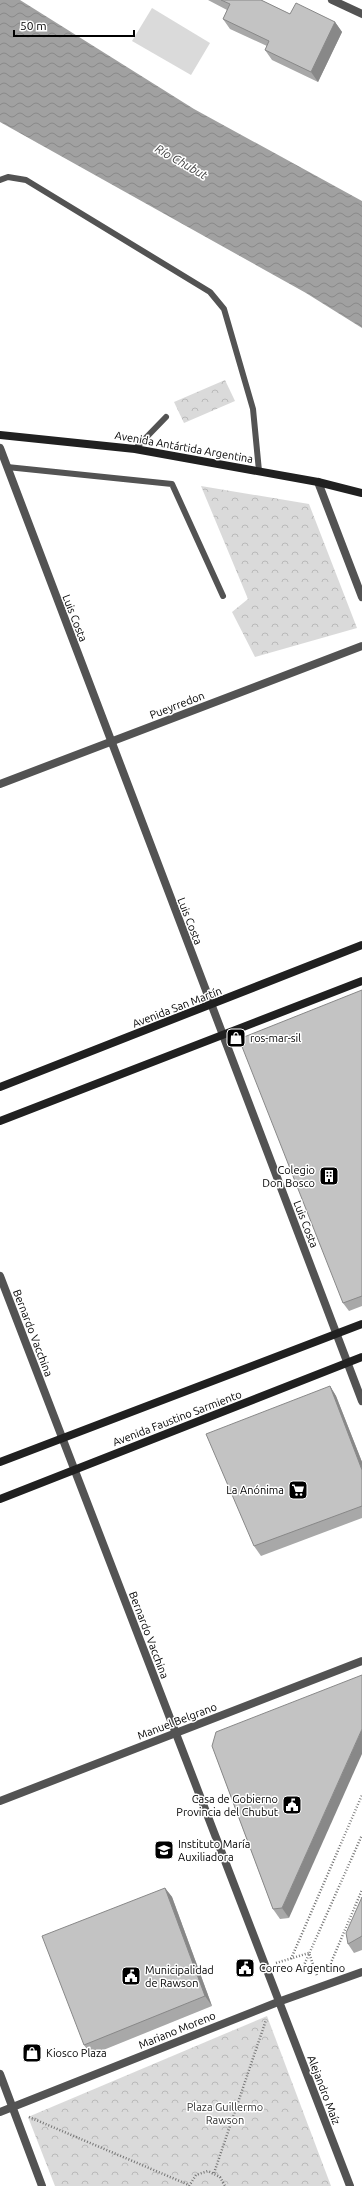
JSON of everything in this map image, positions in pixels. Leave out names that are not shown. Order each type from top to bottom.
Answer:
[{"type":"main road","name":"Avenida Antártida Argentina","points":[[0,435],[136,449],[318,482],[362,493]]},
{"type":"main road","name":"Avenida San Martín","points":[[0,1088],[211,1006],[362,945]]},
{"type":"main road","points":[[0,1121],[362,981]]},
{"type":"main road","name":"Avenida Faustino Sarmiento","points":[[0,1462],[362,1324]]},
{"type":"main road","name":"Avenida Faustino Sarmiento","points":[[0,1499],[362,1357]]},
{"type":"street","points":[[332,0],[362,14]]},
{"type":"street","name":"Luis Costa","points":[[0,448],[3,467],[110,742],[362,1401]]},
{"type":"street","points":[[318,482],[362,597]]},
{"type":"street","name":"Pueyrredon","points":[[0,784],[362,646]]},
{"type":"street","name":"Bernardo Vacchina","points":[[0,1276],[278,2002]]},
{"type":"street","name":"Manuel Belgrano","points":[[0,1801],[362,1662]]},
{"type":"street","name":"Mariano Moreno","points":[[0,2112],[278,2002],[362,1972]]},
{"type":"street","name":"Alejandro Maíz","points":[[278,2002],[350,2186]]},
{"type":"street","points":[[0,2074],[42,2186]]},
{"type":"lane","points":[[0,180],[8,177],[26,180],[210,292],[224,309],[253,409],[259,471]]},
{"type":"lane","points":[[136,449],[166,417]]},
{"type":"lane","points":[[3,467],[172,484],[222,596]]},
{"type":"path","points":[[291,1959],[362,1795]]},
{"type":"path","points":[[301,1972],[362,1835]]},
{"type":"path","points":[[320,1987],[362,1890]]},
{"type":"path","points":[[264,1967],[309,1953]]},
{"type":"path","points":[[309,1953],[320,1987]]},
{"type":"path","points":[[214,2173],[267,2016],[278,2002]]},
{"type":"path","points":[[28,2117],[189,2186],[196,2175],[202,2172],[214,2173],[220,2177],[225,2186]]},
{"type":"green space","points":[[152,8],[210,43],[191,75],[132,41]]},
{"type":"green space","points":[[225,380],[235,401],[184,423],[174,402]]},
{"type":"green space","points":[[201,486],[309,504],[357,628],[255,657],[232,612],[248,599]]},
{"type":"green space","name":"Plaza Guillermo Rawson","points":[[267,2016],[331,2186],[55,2186],[28,2117]]},
{"type":"water","name":"Río Chubut","points":[[0,0],[20,0],[194,109],[362,201],[362,328],[306,293],[0,122]]},
{"type":"building","points":[[221,0],[261,0],[290,14],[296,3],[335,22],[311,72],[265,50],[269,41],[223,19],[230,4]]},
{"type":"building","name":"Colegio Don Bosco","points":[[362,990],[362,1296],[343,1303],[239,1039]]},
{"type":"building","name":"La Anónima","points":[[330,1386],[362,1470],[362,1506],[254,1546],[206,1434]]},
{"type":"building","name":"Casa de Gobierno Provincia del Chubut","points":[[362,1675],[362,1729],[282,1908],[273,1909],[212,1746],[216,1732]]},
{"type":"building","name":"Municipalidad de Rawson","points":[[165,1888],[205,1996],[84,2045],[42,1936]]},
{"type":"building","points":[[362,1897],[362,1936],[348,1944],[346,1933]]},
{"type":"place","name":"ros-mar-sil","points":[[236,1038]]},
{"type":"place","name":"Colegio Don Bosco","points":[[329,1176]]},
{"type":"place","name":"La Anónima","points":[[298,1490]]},
{"type":"place","name":"Casa de Gobierno Provincia del Chubut","points":[[292,1805]]},
{"type":"place","name":"Instituto María Auxiliadora","points":[[164,1850]]},
{"type":"place","name":"Correo Argentino","points":[[245,1968]]},
{"type":"place","name":"Municipalidad de Rawson","points":[[131,1976]]},
{"type":"place","name":"Kiosco Plaza","points":[[32,2053]]}]
